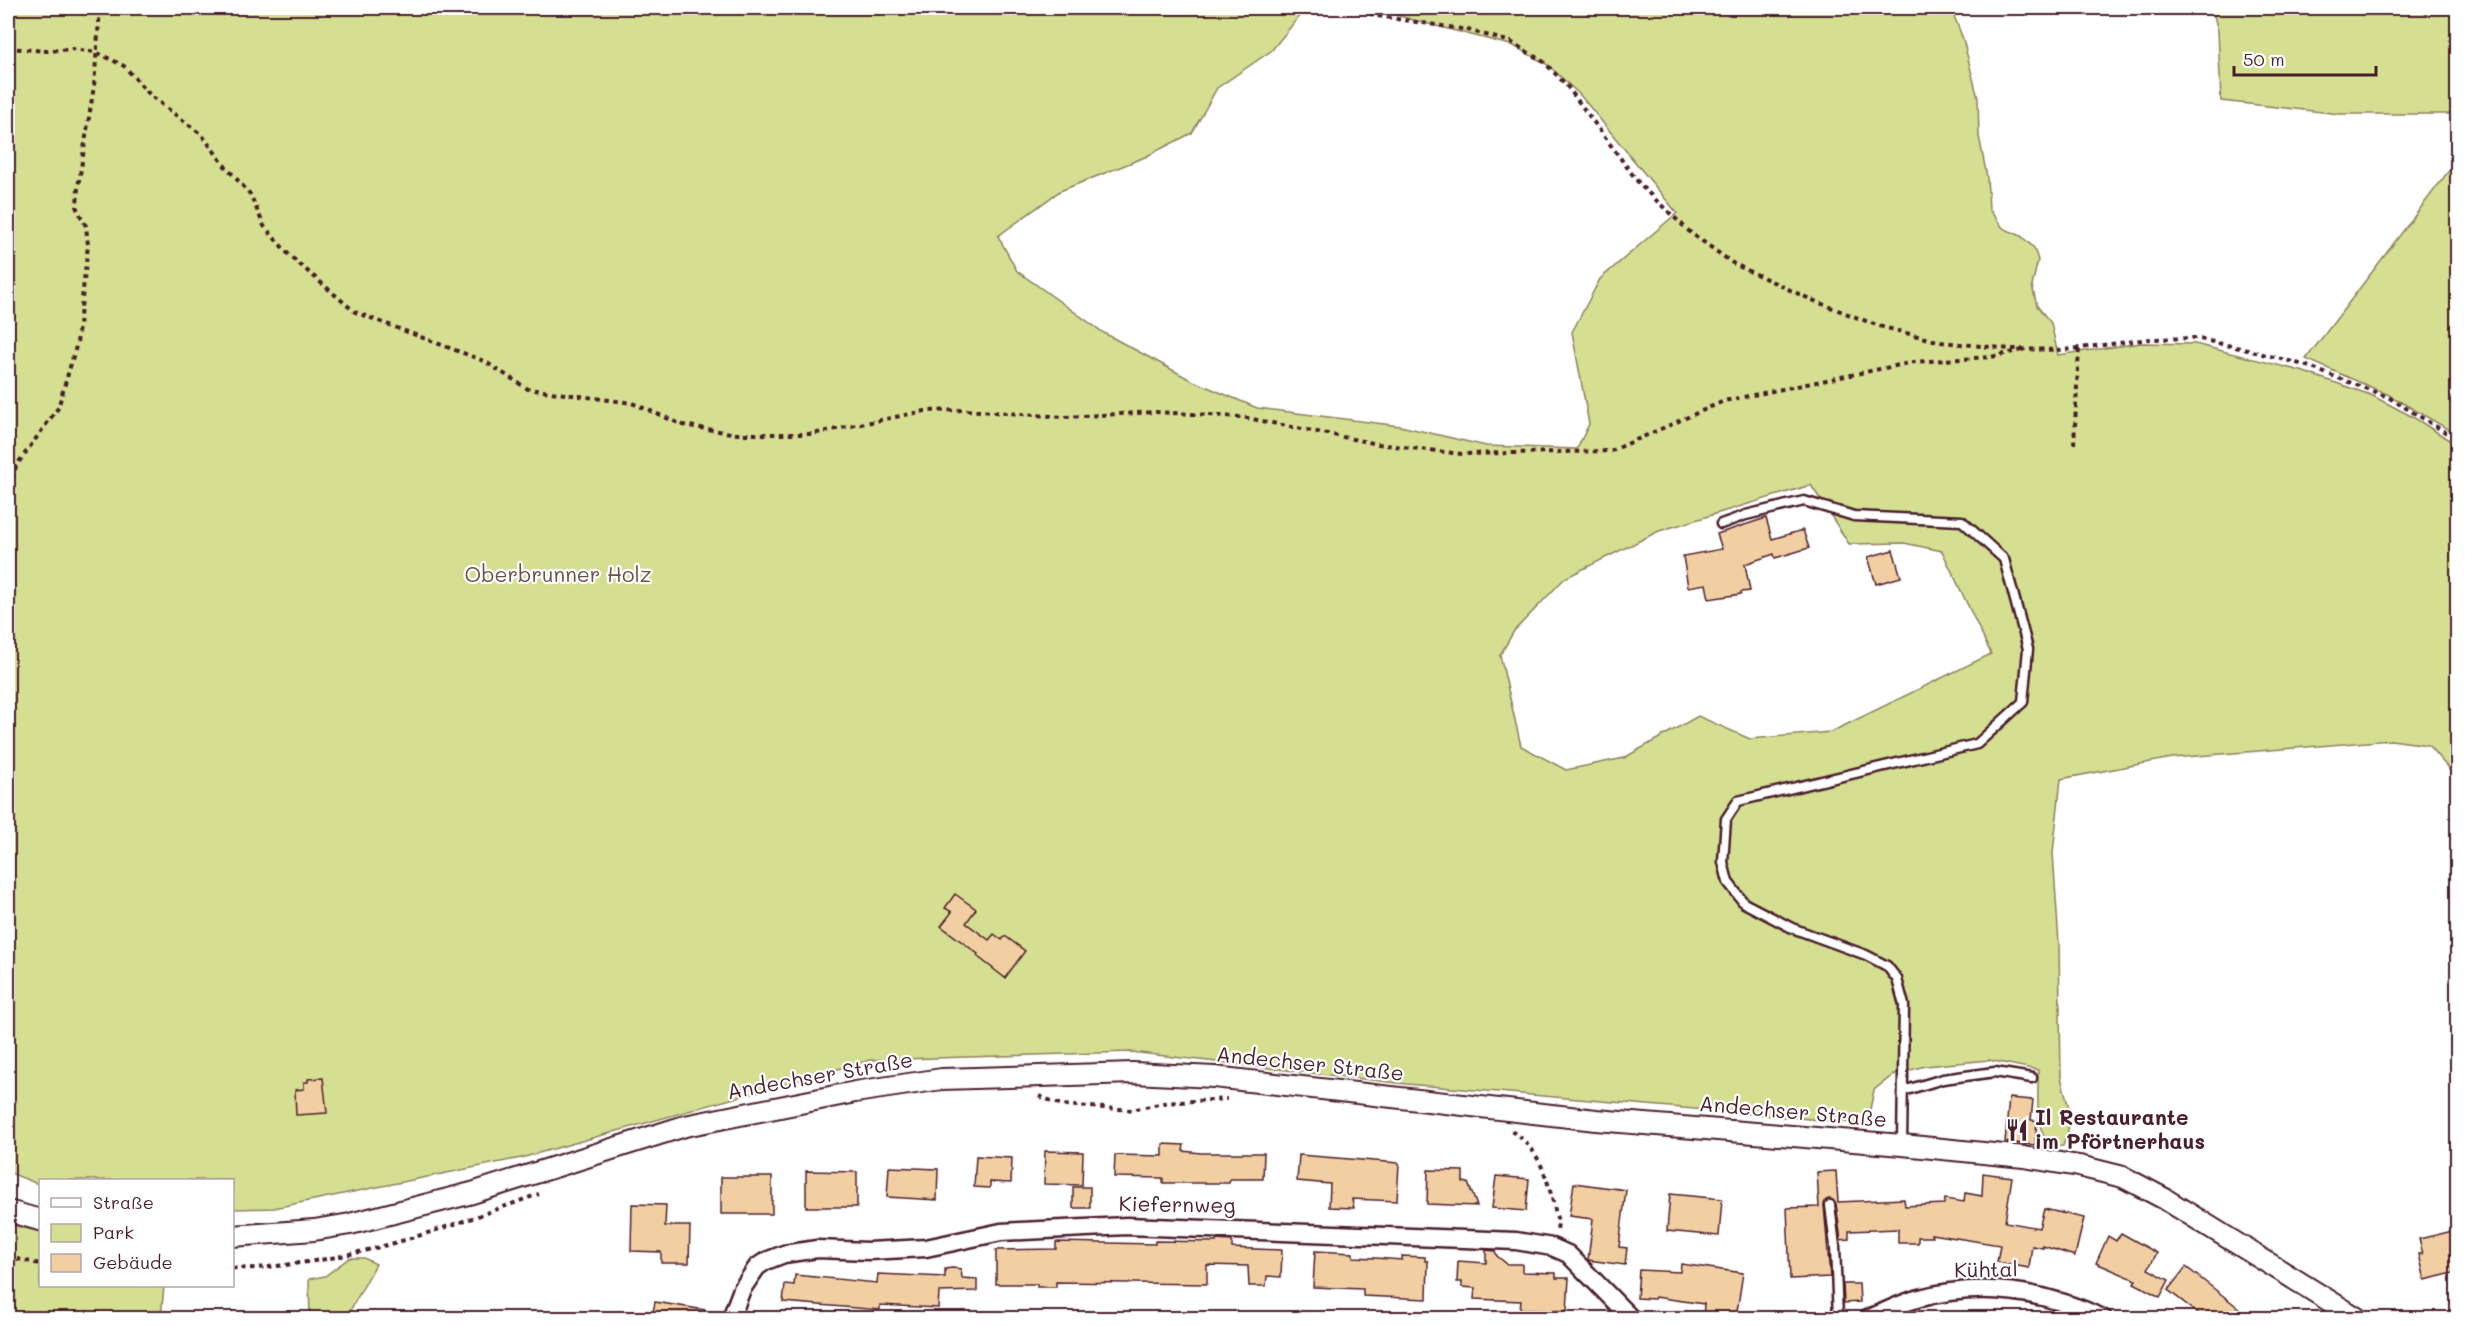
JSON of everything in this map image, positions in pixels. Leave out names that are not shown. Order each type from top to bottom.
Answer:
[{"type":"street","name":"Andechser Straße","points":[[234,1236],[314,1230],[350,1224],[472,1193],[685,1126],[855,1092],[942,1079],[1133,1072],[1214,1077],[1596,1120],[1902,1145],[2079,1166],[2123,1177],[2165,1199],[2357,1318]]},
{"type":"street","points":[[8,1211],[39,1220]]},
{"type":"street","name":"Kiefernweg","points":[[731,1318],[736,1301],[749,1277],[757,1267],[774,1257],[817,1249],[868,1251],[926,1248],[1001,1232],[1127,1226],[1516,1241],[1552,1247],[1568,1254],[1631,1318]]},
{"type":"street","name":"Kühtal","points":[[1869,1318],[1918,1298],[1985,1290],[2027,1292],[2064,1302],[2103,1318]]},
{"type":"lane","points":[[1721,524],[1746,515],[1804,501],[1854,516],[1962,521],[2004,559],[2028,650],[2022,702],[1977,744],[1738,801],[1726,819],[1723,862],[1728,882],[1744,903],[1792,928],[1887,966],[1897,979],[1904,1005],[1902,1145]]},
{"type":"lane","points":[[1903,1091],[1943,1079],[1995,1072],[2032,1078]]},
{"type":"lane","points":[[1830,1205],[1835,1246],[1838,1318]]},
{"type":"path","points":[[8,496],[16,466],[58,408],[77,343],[88,245],[86,226],[77,209],[78,187],[94,86],[100,8]]},
{"type":"path","points":[[1352,8],[1378,16],[1468,30],[1511,42],[1544,62],[1567,86],[1641,186],[1691,233],[1734,264],[1812,300],[1879,326],[1941,342],[2064,350],[2150,339],[2196,339],[2240,348],[2304,365],[2388,397],[2457,440]]},
{"type":"path","points":[[8,48],[46,51],[71,49],[96,52],[124,66],[151,96],[202,135],[250,194],[264,226],[290,256],[355,312],[484,361],[528,388],[632,403],[683,425],[737,434],[812,434],[925,411],[965,410],[1065,417],[1155,412],[1242,417],[1378,444],[1462,454],[1611,451],[1724,401],[1914,362],[1991,357],[2027,349]]},
{"type":"path","points":[[2074,444],[2079,348]]},
{"type":"path","points":[[1038,1095],[1062,1105],[1132,1110],[1163,1103],[1239,1100]]},
{"type":"path","points":[[1502,1129],[1512,1131],[1530,1144],[1540,1160],[1558,1222],[1557,1237],[1552,1247]]},
{"type":"path","points":[[234,1268],[249,1269],[314,1262],[367,1251],[466,1221],[544,1192]]},
{"type":"path","points":[[8,1257],[39,1264]]},
{"type":"path","points":[[2386,1316],[2392,1318]]},
{"type":"green space","name":"Oberbrunner Holz","points":[[8,8],[1306,8],[1271,51],[1217,88],[1192,133],[1145,157],[1060,191],[998,236],[1017,271],[1104,333],[1191,380],[1257,408],[1400,426],[1486,446],[1577,449],[1589,424],[1572,332],[1600,279],[1677,213],[1580,95],[1548,65],[1514,46],[1374,8],[1951,8],[1963,39],[1978,98],[1979,136],[1987,177],[1989,209],[2003,228],[2021,236],[2034,248],[2038,260],[2032,286],[2037,306],[2051,323],[2058,355],[2141,343],[2195,344],[2301,371],[2371,395],[2413,417],[2457,445],[2457,786],[2448,768],[2428,745],[2391,740],[2172,758],[2061,779],[2053,853],[2059,944],[2061,1077],[2070,1112],[2068,1131],[2063,1146],[2051,1147],[2042,1131],[2038,1110],[2038,1070],[1989,1060],[1925,1066],[1893,1075],[1874,1090],[1867,1124],[1406,1084],[1131,1052],[870,1060],[521,1158],[274,1208],[234,1209],[234,1179],[39,1179],[39,1185],[8,1172]],"holes":[[[1811,485],[1849,544],[1904,543],[1942,551],[1991,654],[1831,732],[1750,739],[1698,716],[1624,758],[1566,770],[1521,746],[1500,655],[1514,631],[1565,578],[1659,531]]]},
{"type":"green space","points":[[2212,8],[2457,8],[2457,114],[2340,114],[2221,101],[2218,31]]},
{"type":"green space","points":[[2457,160],[2458,417],[2451,431],[2389,395],[2306,359]]},
{"type":"green space","points":[[8,1224],[39,1232],[39,1287],[164,1287],[161,1318],[8,1318]]},
{"type":"green space","points":[[349,1258],[364,1258],[376,1264],[346,1318],[310,1318],[309,1279],[325,1276]]},
{"type":"building","points":[[1766,518],[1772,539],[1803,530],[1809,548],[1775,558],[1774,554],[1745,564],[1750,591],[1741,592],[1741,594],[1709,599],[1706,584],[1688,587],[1683,556],[1722,549],[1717,534]]},
{"type":"building","points":[[1893,550],[1901,577],[1876,584],[1868,557]]},
{"type":"building","points":[[955,894],[976,909],[966,923],[989,940],[994,934],[1002,940],[1005,936],[1025,951],[1005,978],[941,926],[952,912],[945,908]]},
{"type":"building","points":[[323,1078],[327,1113],[296,1115],[295,1090],[304,1089],[304,1082],[308,1082],[308,1079]]},
{"type":"building","points":[[2009,1098],[2033,1100],[2031,1120],[2037,1121],[2035,1145],[2005,1142]]},
{"type":"building","points":[[1163,1144],[1184,1145],[1183,1151],[1201,1153],[1264,1153],[1263,1179],[1230,1179],[1229,1183],[1163,1183],[1163,1178],[1114,1177],[1115,1155],[1163,1156]]},
{"type":"building","points":[[1045,1151],[1083,1152],[1082,1185],[1044,1184]]},
{"type":"building","points":[[1299,1155],[1399,1163],[1397,1201],[1352,1199],[1354,1208],[1329,1207],[1330,1184],[1297,1181]]},
{"type":"building","points":[[976,1156],[1012,1158],[1011,1183],[990,1182],[990,1188],[974,1187]]},
{"type":"building","points":[[889,1167],[938,1169],[937,1200],[887,1197]]},
{"type":"building","points":[[1428,1170],[1463,1171],[1463,1182],[1468,1183],[1477,1206],[1427,1204]]},
{"type":"building","points":[[806,1171],[857,1172],[857,1207],[806,1207]]},
{"type":"building","points":[[1836,1171],[1838,1202],[1904,1199],[1905,1206],[1944,1204],[1945,1199],[1964,1202],[1965,1193],[1982,1196],[1983,1173],[2012,1177],[2005,1222],[2039,1228],[2044,1209],[2084,1218],[2075,1256],[2043,1246],[2043,1248],[2032,1246],[2029,1268],[1997,1262],[2000,1245],[1931,1234],[1932,1237],[1918,1237],[1918,1243],[1898,1243],[1898,1229],[1849,1231],[1849,1239],[1841,1240],[1836,1204],[1830,1199],[1826,1200],[1824,1205],[1830,1277],[1790,1279],[1787,1208],[1819,1207],[1817,1172]]},
{"type":"building","points":[[1496,1176],[1529,1179],[1526,1211],[1492,1208]]},
{"type":"building","points":[[721,1177],[772,1177],[772,1214],[721,1214]]},
{"type":"building","points":[[1574,1183],[1626,1190],[1619,1247],[1627,1248],[1625,1265],[1588,1260],[1593,1219],[1569,1216]]},
{"type":"building","points":[[1073,1187],[1090,1187],[1090,1208],[1073,1208]]},
{"type":"building","points":[[1670,1194],[1722,1199],[1719,1236],[1667,1231]]},
{"type":"building","points":[[632,1204],[666,1205],[665,1226],[690,1226],[689,1263],[661,1263],[661,1252],[631,1251]]},
{"type":"building","points":[[2457,1230],[2457,1272],[2425,1280],[2419,1254],[2423,1254],[2419,1239]]},
{"type":"building","points":[[2121,1233],[2157,1253],[2148,1269],[2169,1280],[2160,1297],[2134,1283],[2136,1280],[2096,1263],[2108,1236],[2116,1241]]},
{"type":"building","points":[[1216,1240],[1232,1241],[1232,1248],[1282,1250],[1281,1277],[1267,1276],[1266,1286],[1249,1286],[1248,1266],[1207,1265],[1207,1284],[1056,1282],[1056,1287],[1037,1287],[1037,1284],[996,1284],[996,1250],[1056,1249],[1056,1242],[1155,1244],[1155,1241],[1216,1242]]},
{"type":"building","points":[[1486,1250],[1495,1251],[1497,1256],[1507,1264],[1522,1264],[1522,1272],[1556,1273],[1556,1278],[1569,1278],[1567,1311],[1520,1310],[1521,1301],[1474,1299],[1475,1288],[1462,1287],[1462,1282],[1457,1282],[1458,1261],[1486,1263]]},
{"type":"building","points":[[1315,1251],[1353,1253],[1353,1257],[1402,1260],[1402,1256],[1425,1257],[1425,1261],[1428,1261],[1427,1299],[1363,1296],[1363,1289],[1313,1287]]},
{"type":"building","points":[[1681,1264],[1743,1273],[1736,1318],[1703,1318],[1704,1304],[1655,1297],[1654,1299],[1637,1298],[1639,1270],[1680,1272]]},
{"type":"building","points":[[2186,1267],[2249,1318],[2204,1318],[2168,1290]]},
{"type":"building","points":[[945,1269],[961,1269],[962,1278],[977,1279],[977,1291],[939,1292],[938,1308],[880,1305],[880,1310],[783,1302],[785,1284],[794,1285],[795,1275],[877,1283],[878,1274],[945,1277]]},
{"type":"building","points":[[1843,1284],[1859,1284],[1860,1302],[1844,1303]]},
{"type":"building","points":[[655,1302],[705,1310],[704,1318],[652,1318]]},
{"type":"place","name":"Il Restaurante im Pförtnerhaus","points":[[2017,1130]]}]
